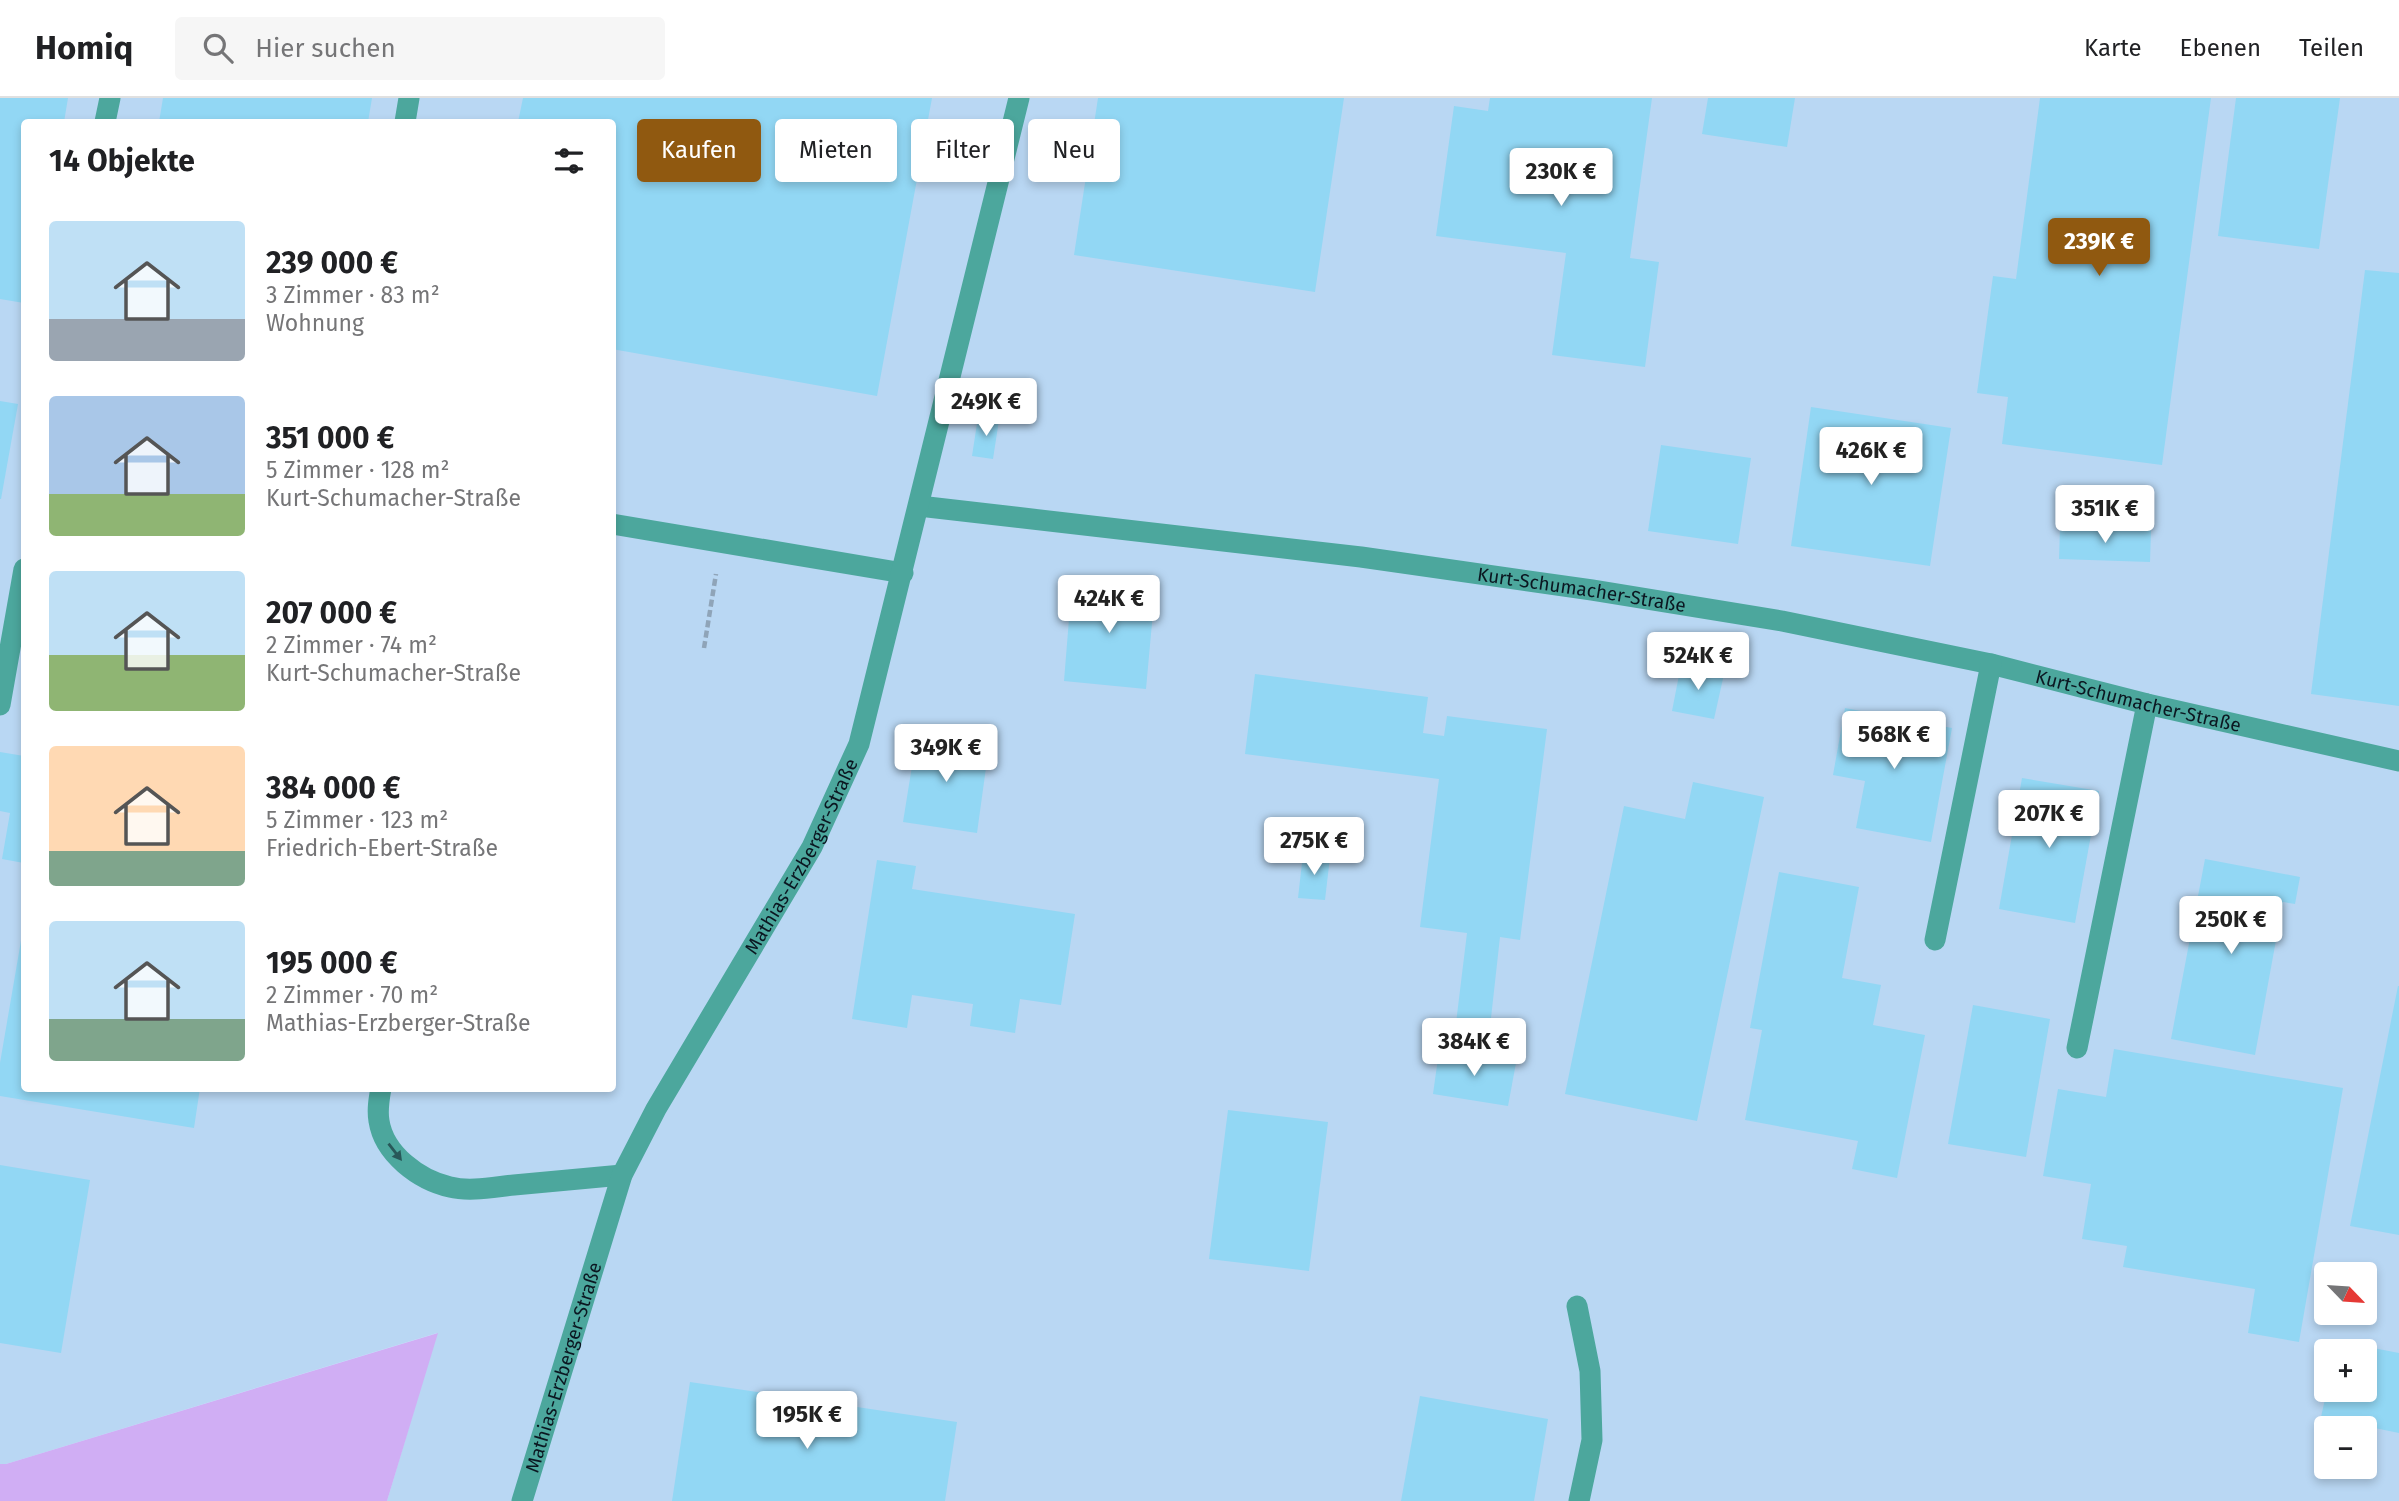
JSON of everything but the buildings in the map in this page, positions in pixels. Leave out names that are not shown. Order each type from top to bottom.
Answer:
[{"type":"street","points":[[106,119],[110,98]]},
{"type":"street","points":[[406,119],[409,98]]},
{"type":"street","name":"Mathias-Erzberger-Straße","points":[[522,1501],[622,1175],[656,1109],[812,847],[859,744],[1019,98]]},
{"type":"street","name":"Kurt-Schumacher-Straße","points":[[919,506],[1361,557],[1783,621],[1990,664],[2147,704],[2399,761]]},
{"type":"street","points":[[616,525],[902,573]]},
{"type":"street","points":[[0,705],[21,586]]},
{"type":"street","points":[[1935,940],[1990,664]]},
{"type":"street","points":[[2077,1048],[2147,704]]},
{"type":"street","points":[[381,1092],[378,1118],[388,1143],[410,1169],[437,1183],[474,1189],[622,1175]]},
{"type":"street","points":[[1577,1306],[1590,1371],[1592,1426],[1592,1440],[1579,1501]]},
{"type":"path","points":[[704,648],[722,542]]},
{"type":"shaded area","points":[[0,98],[2399,98],[2399,1501],[387,1501],[437,1333],[0,1464]]},
{"type":"shaded area","points":[[438,1333],[387,1501],[0,1501],[0,1464]]}]
